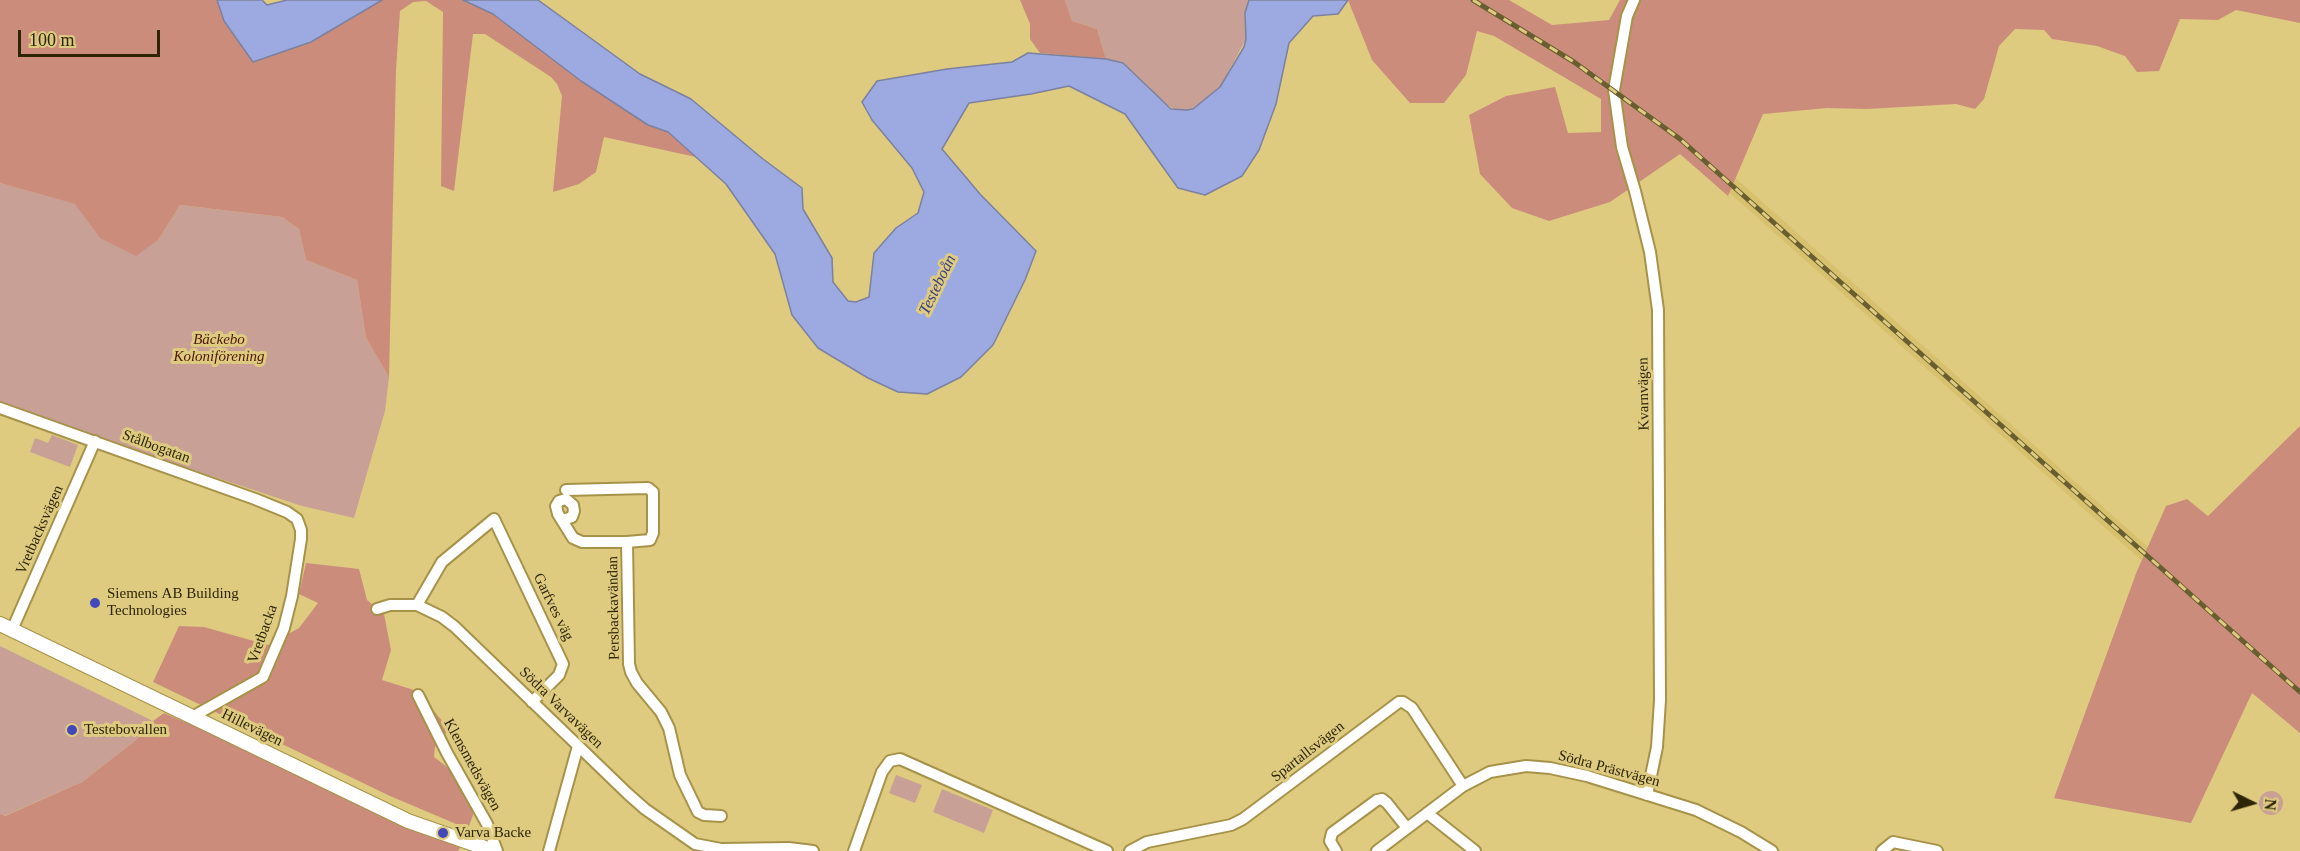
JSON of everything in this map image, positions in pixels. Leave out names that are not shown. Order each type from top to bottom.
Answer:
[{"type":"street","name":"Kvarnvägen","points":[[1634,0],[1627,16],[1614,90],[1622,147],[1650,252],[1658,310],[1660,700],[1657,747],[1647,795]]},
{"type":"street","name":"Stålbogatan","points":[[0,408],[265,503],[287,512],[298,521]]},
{"type":"street","name":"Vretbacksvägen","points":[[6,627],[95,441]]},
{"type":"street","name":"Persbackavändan","points":[[563,520],[573,538],[582,542],[650,540],[653,533],[653,492],[648,489],[566,490]]},
{"type":"street","name":"Garfves väg","points":[[417,605],[442,562],[498,516],[563,664],[559,675],[532,702]]},
{"type":"street","name":"Vretbacka","points":[[192,717],[263,677],[284,628],[292,596],[302,539],[302,530],[298,521]]},
{"type":"street","name":"Persbackavändan","points":[[627,542],[631,672],[661,712],[669,728],[680,775],[698,812],[704,815],[720,816]]},
{"type":"street","name":"Södra Varvavägen","points":[[377,609],[395,604],[417,605],[435,612],[455,627],[637,802],[695,844],[721,850],[789,848],[813,851]]},
{"type":"street","name":"Hillevägen","points":[[6,627],[408,821],[496,851]]},
{"type":"street","name":"Klensmedsvägen","points":[[418,695],[487,824],[496,851]]},
{"type":"street","name":"Spartallsvägen","points":[[1130,851],[1147,842],[1231,825],[1243,819],[1399,702],[1404,702],[1412,708],[1462,786]]},
{"type":"street","points":[[549,851],[578,746]]},
{"type":"street","points":[[854,851],[882,772],[890,761],[900,759],[1107,851]]},
{"type":"street","name":"Södra Prästvägen","points":[[1377,851],[1462,786],[1490,772],[1526,766],[1569,772],[1696,810],[1741,832],[1772,851]]},
{"type":"street","points":[[1336,851],[1330,841],[1332,833],[1377,800],[1382,799],[1387,803],[1407,828]]},
{"type":"street","points":[[1427,813],[1475,851]]},
{"type":"street","points":[[1882,851],[1893,842],[1937,851]]},
{"type":"shaded area","points":[[0,0],[217,0],[220,6],[311,42],[382,0],[463,0],[493,14],[581,81],[648,125],[668,132],[696,157],[604,137],[596,172],[579,184],[553,192],[562,96],[557,84],[551,77],[485,34],[473,34],[454,191],[441,186],[443,12],[426,1],[413,2],[400,11],[396,70],[389,377],[366,338],[357,280],[306,260],[299,229],[282,217],[180,205],[159,239],[136,256],[100,238],[75,204],[0,183]]},
{"type":"shaded area","points":[[1020,0],[1065,0],[1072,21],[1097,29],[1106,59],[1040,53],[1030,39],[1030,24]]},
{"type":"shaded area","points":[[1348,0],[1509,0],[1552,25],[1609,20],[1620,0],[2300,0],[2300,23],[2236,10],[2218,20],[2180,19],[2159,71],[2137,72],[2125,56],[2097,46],[2052,39],[2044,30],[2015,29],[1999,46],[1984,99],[1975,109],[1956,104],[1867,109],[1827,108],[1763,114],[1728,196],[1680,154],[1610,202],[1549,221],[1512,208],[1480,174],[1469,115],[1506,96],[1555,87],[1568,133],[1601,132],[1601,99],[1494,36],[1477,31],[1466,75],[1444,103],[1410,103],[1372,60]]},
{"type":"shaded area","points":[[1676,145],[1714,159],[1748,189],[2300,683],[2300,702]]},
{"type":"shaded area","points":[[2300,426],[2300,733],[2252,693],[2191,823],[2054,798],[2137,571],[2166,506],[2187,499],[2208,516]]},
{"type":"shaded area","points":[[306,563],[359,569],[367,600],[384,614],[391,650],[382,680],[417,691],[449,729],[435,747],[434,757],[447,767],[466,789],[473,804],[473,815],[468,829],[390,796],[153,682],[179,626],[204,627],[268,645],[299,628],[318,603],[299,594]]},
{"type":"shaded area","points":[[164,713],[274,761],[416,830],[461,846],[458,851],[0,851],[0,814],[5,816],[82,782],[136,740],[153,721]]},
{"type":"green space","points":[[1065,0],[1249,0],[1245,13],[1246,39],[1220,87],[1193,109],[1176,111],[1151,92],[1123,63],[1106,59],[1097,29],[1072,21]]},
{"type":"green space","name":"Bäckebo Koloniförening","points":[[0,183],[76,204],[100,238],[159,239],[180,205],[282,217],[299,229],[306,260],[357,280],[366,338],[389,377],[385,411],[354,518],[302,506],[0,406]]},
{"type":"green space","points":[[52,435],[78,445],[70,467],[30,452],[35,438],[48,443]]},
{"type":"green space","name":"Testebovallen","points":[[0,646],[153,721],[136,740],[82,782],[4,816],[0,814]]},
{"type":"green space","points":[[896,775],[922,785],[915,803],[889,793]]},
{"type":"green space","points":[[942,789],[993,810],[984,833],[933,812]]},
{"type":"green space","points":[[2271,791],[2279,795],[2283,803],[2279,811],[2271,815],[2263,811],[2259,803],[2263,795]]},
{"type":"water","points":[[217,0],[262,0],[267,5],[287,0],[382,0],[311,42],[253,62],[224,21]]},
{"type":"water","name":"Testeboån","points":[[463,0],[538,0],[640,74],[691,99],[802,188],[803,209],[832,258],[833,282],[848,301],[856,302],[869,297],[874,253],[896,228],[918,213],[924,192],[912,168],[872,120],[862,102],[877,81],[947,69],[1012,62],[1028,53],[1106,59],[1123,63],[1171,109],[1193,109],[1220,87],[1244,47],[1245,13],[1249,0],[1348,0],[1338,14],[1313,16],[1289,43],[1276,104],[1259,150],[1242,176],[1205,195],[1178,188],[1125,114],[1069,86],[969,103],[942,149],[980,194],[1036,251],[1025,280],[993,345],[961,377],[927,394],[898,392],[868,378],[818,348],[792,315],[775,254],[726,184],[668,132],[648,125],[581,81],[493,14]]},
{"type":"railway","points":[[1473,0],[1574,62],[1680,139],[2300,692]]},
{"type":"place","name":"Siemens AB Building Technologies","points":[[95,603]]},
{"type":"place","name":"Testebovallen","points":[[72,730]]},
{"type":"place","name":"Varva Backe","points":[[443,833]]}]
